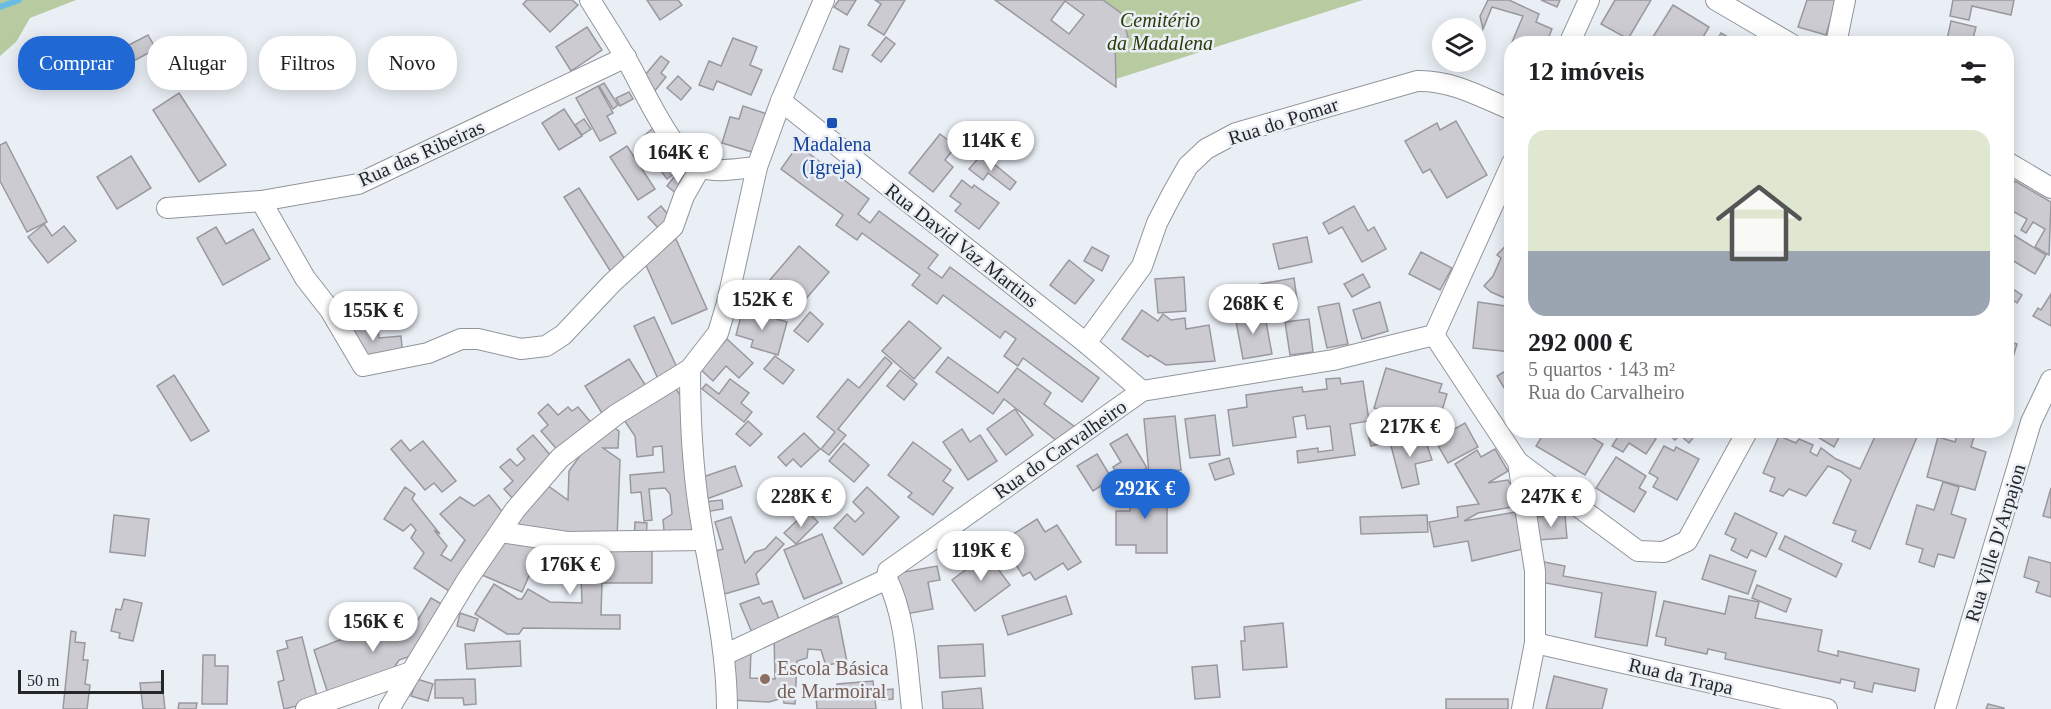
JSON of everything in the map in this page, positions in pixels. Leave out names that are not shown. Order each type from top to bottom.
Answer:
[{"type":"street","points":[[590,0],[626,57],[645,98],[686,157],[700,168],[716,170],[757,167]]},
{"type":"street","points":[[389,709],[408,674],[500,532],[515,510],[560,458],[616,414],[690,369],[718,333],[728,303],[757,167],[781,101],[824,0]]},
{"type":"street","points":[[1573,36],[1589,0]]},
{"type":"street","points":[[1716,0],[1777,36]]},
{"type":"street","points":[[1838,36],[1845,0]]},
{"type":"street","name":"Rua das Ribeiras","points":[[167,208],[261,201],[358,184],[626,57]]},
{"type":"street","name":"Rua do Pomar","points":[[1086,343],[1142,266],[1157,223],[1171,196],[1188,166],[1206,149],[1236,133],[1417,81],[1433,80],[1457,86],[1504,107]]},
{"type":"street","name":"Rua David Vaz Martins","points":[[781,101],[1086,343],[1142,392]]},
{"type":"street","points":[[2014,166],[2051,188]]},
{"type":"street","points":[[261,201],[305,278],[330,310],[363,366],[428,354],[461,339],[478,339],[521,349],[546,346],[563,336],[612,283],[673,227],[684,196],[700,168]]},
{"type":"street","points":[[1504,188],[1434,335],[1518,462],[1638,551],[1664,552],[1687,541],[1744,438]]},
{"type":"street","name":"Rua do Carvalheiro","points":[[724,655],[887,579],[888,571],[1142,392],[1333,360],[1434,335]]},
{"type":"street","points":[[690,369],[690,437],[704,540],[724,655],[727,709]]},
{"type":"street","name":"Rua Ville D'Arpajon","points":[[1945,709],[2031,422],[2051,380]]},
{"type":"street","points":[[1518,462],[1535,571],[1535,643],[1522,709]]},
{"type":"street","points":[[500,532],[567,542],[704,540]]},
{"type":"street","points":[[887,579],[893,592],[900,623],[912,709]]},
{"type":"street","name":"Rua da Trapa","points":[[1535,643],[1827,709]]},
{"type":"street","points":[[306,709],[408,674]]},
{"type":"green space","points":[[0,0],[76,0],[30,18],[16,42],[0,56]]},
{"type":"green space","name":"Cemitério da Madalena","points":[[1103,0],[1363,0],[1116,79],[1115,41],[1127,37]]},
{"type":"building","points":[[527,0],[572,0],[578,5],[550,32],[523,4]]},
{"type":"building","points":[[647,0],[678,0],[682,5],[660,20]]},
{"type":"building","points":[[839,0],[856,0],[847,15],[834,7]]},
{"type":"building","points":[[875,0],[905,0],[884,35],[868,25],[881,4]]},
{"type":"building","points":[[995,0],[1103,0],[1121,13],[1128,37],[1115,41],[1116,87]],"holes":[[[1065,1],[1084,15],[1069,34],[1051,20]]]},
{"type":"building","points":[[1488,0],[1509,0],[1539,14],[1536,22],[1552,29],[1549,36],[1515,36],[1523,16],[1492,7],[1486,22],[1486,18],[1480,18]]},
{"type":"building","points":[[1541,0],[1560,0],[1557,7]]},
{"type":"building","points":[[1615,0],[1651,0],[1630,36],[1623,36],[1601,24]]},
{"type":"building","points":[[1807,0],[1836,0],[1826,35],[1798,27]]},
{"type":"building","points":[[1953,0],[2014,0],[2011,15],[1972,6],[1969,20],[1950,16]]},
{"type":"building","points":[[1673,5],[1709,27],[1704,36],[1654,36]]},
{"type":"building","points":[[1951,21],[1976,27],[1974,36],[1948,36]]},
{"type":"building","points":[[587,27],[602,50],[571,71],[556,47]]},
{"type":"building","points":[[149,36],[147,54],[135,60],[135,42]]},
{"type":"building","points":[[886,37],[895,44],[881,62],[872,55]]},
{"type":"building","points":[[733,38],[757,47],[750,65],[762,70],[751,95],[717,81],[713,90],[699,85],[709,61],[721,66]]},
{"type":"building","points":[[840,46],[849,49],[842,72],[833,69]]},
{"type":"building","points":[[661,56],[669,62],[661,73],[666,77],[649,98],[635,87]]},
{"type":"building","points":[[678,76],[691,88],[681,100],[667,88]]},
{"type":"building","points":[[604,83],[618,105],[613,109],[599,86]]},
{"type":"building","points":[[598,86],[613,113],[607,116],[616,133],[600,141],[576,98]]},
{"type":"building","points":[[629,92],[633,99],[620,106],[616,98]]},
{"type":"building","points":[[179,93],[226,165],[199,182],[153,110]]},
{"type":"building","points":[[743,106],[767,114],[755,153],[722,143],[730,117],[739,119]]},
{"type":"building","points":[[564,109],[582,136],[559,150],[542,123]]},
{"type":"building","points":[[584,119],[591,129],[582,135],[575,125]]},
{"type":"building","points":[[1456,121],[1487,175],[1447,198],[1430,169],[1423,173],[1405,141],[1437,123],[1440,130]]},
{"type":"building","points":[[658,124],[671,140],[653,157],[639,140]]},
{"type":"building","points":[[940,134],[956,146],[945,160],[953,167],[933,192],[909,173]]},
{"type":"building","points":[[6,142],[47,222],[27,232],[0,181],[0,145]]},
{"type":"building","points":[[672,142],[688,163],[667,179],[651,158]]},
{"type":"building","points":[[798,145],[869,199],[858,214],[870,223],[879,211],[938,255],[928,268],[942,278],[950,267],[1099,378],[1082,402],[1023,358],[1018,366],[1004,356],[1016,339],[1005,331],[1000,338],[943,295],[937,304],[912,285],[920,275],[862,233],[857,240],[836,225],[843,215],[781,169]]},
{"type":"building","points":[[627,146],[655,189],[638,200],[610,157]]},
{"type":"building","points":[[982,154],[1016,182],[1010,190],[988,173],[983,180],[969,169]]},
{"type":"building","points":[[131,156],[151,188],[117,209],[97,177]]},
{"type":"building","points":[[678,172],[690,182],[678,195],[667,186]]},
{"type":"building","points":[[962,180],[972,188],[974,185],[999,203],[979,229],[955,211],[961,204],[950,196]]},
{"type":"building","points":[[2014,182],[2051,202],[2049,255],[2035,247],[2045,229],[2033,222],[2026,233],[2021,230],[2027,219],[2014,212]]},
{"type":"building","points":[[579,188],[630,267],[614,277],[564,197]]},
{"type":"building","points":[[661,206],[674,222],[662,232],[648,217]]},
{"type":"building","points":[[1354,206],[1368,231],[1374,227],[1386,249],[1362,262],[1342,227],[1329,234],[1323,223]]},
{"type":"building","points":[[44,224],[52,236],[64,226],[76,241],[48,263],[28,237]]},
{"type":"building","points":[[216,227],[226,244],[253,229],[270,259],[223,285],[197,238]]},
{"type":"building","points":[[2014,235],[2046,255],[2035,274],[2014,261]]},
{"type":"building","points":[[1307,237],[1312,262],[1279,269],[1273,244]]},
{"type":"building","points":[[676,239],[707,309],[672,324],[641,254]]},
{"type":"building","points":[[799,246],[829,272],[792,315],[763,288]]},
{"type":"building","points":[[1092,247],[1109,256],[1102,271],[1084,261]]},
{"type":"building","points":[[1504,248],[1504,298],[1484,286],[1493,276],[1501,258],[1497,255]]},
{"type":"building","points":[[1421,252],[1452,268],[1440,290],[1409,274]]},
{"type":"building","points":[[1069,260],[1094,280],[1075,304],[1050,285]]},
{"type":"building","points":[[1363,274],[1370,287],[1352,297],[1344,284]]},
{"type":"building","points":[[1184,277],[1186,311],[1158,313],[1155,279]]},
{"type":"building","points":[[1294,278],[1297,300],[1264,306],[1260,284]]},
{"type":"building","points":[[2014,290],[2022,295],[2017,303],[2014,301]]},
{"type":"building","points":[[2051,294],[2051,326],[2033,316],[2038,308],[2041,310]]},
{"type":"building","points":[[1380,302],[1388,331],[1362,339],[1353,310]]},
{"type":"building","points":[[1478,302],[1504,306],[1504,351],[1473,348]]},
{"type":"building","points":[[1339,303],[1348,344],[1327,348],[1318,307]]},
{"type":"building","points":[[743,309],[787,322],[778,355],[751,347],[753,340],[736,335]]},
{"type":"building","points":[[1142,310],[1158,321],[1163,314],[1171,320],[1185,318],[1186,329],[1209,325],[1215,361],[1166,365],[1150,355],[1148,357],[1122,339]]},
{"type":"building","points":[[1264,311],[1272,354],[1243,359],[1235,316]]},
{"type":"building","points":[[810,312],[823,324],[808,342],[794,331]]},
{"type":"building","points":[[377,317],[379,338],[401,336],[403,358],[354,363],[349,319]]},
{"type":"building","points":[[654,317],[679,372],[659,381],[634,326]]},
{"type":"building","points":[[1309,319],[1313,352],[1290,355],[1285,322]]},
{"type":"building","points":[[909,321],[941,348],[914,379],[882,351]]},
{"type":"building","points":[[727,339],[753,363],[739,378],[726,366],[713,381],[700,369]]},
{"type":"building","points":[[775,356],[794,370],[783,384],[764,369]]},
{"type":"building","points":[[885,357],[892,363],[838,429],[846,435],[829,455],[821,449],[835,432],[817,417],[848,379],[859,388]]},
{"type":"building","points":[[948,357],[998,393],[1017,368],[1051,393],[1044,404],[1075,427],[1062,445],[1004,399],[993,414],[936,372]]},
{"type":"building","points":[[629,359],[649,391],[605,418],[585,386]]},
{"type":"building","points":[[1386,368],[1442,384],[1439,392],[1447,394],[1437,427],[1374,408]]},
{"type":"building","points":[[900,370],[917,384],[904,400],[887,386]]},
{"type":"building","points":[[1504,372],[1504,388],[1497,376]]},
{"type":"building","points":[[174,375],[209,431],[191,441],[157,386]]},
{"type":"building","points":[[1340,378],[1341,384],[1363,381],[1369,421],[1350,424],[1355,455],[1298,463],[1297,451],[1318,448],[1318,452],[1333,450],[1330,426],[1307,429],[1305,415],[1293,417],[1296,437],[1233,446],[1228,410],[1247,407],[1246,395],[1302,387],[1303,392],[1327,389],[1326,379]]},
{"type":"building","points":[[730,379],[749,393],[741,403],[752,412],[744,422],[702,389],[706,384],[719,394]]},
{"type":"building","points":[[673,384],[682,398],[695,539],[665,541],[663,520],[672,514],[670,494],[665,488],[649,489],[652,520],[644,521],[641,492],[631,493],[630,475],[664,472],[662,446],[653,447],[653,455],[637,457],[635,436],[622,417]]},
{"type":"building","points":[[548,404],[558,415],[568,407],[572,411],[578,407],[594,426],[561,454],[541,431],[548,425],[538,413]]},
{"type":"building","points":[[1015,409],[1033,435],[1006,455],[987,429]]},
{"type":"building","points":[[1215,415],[1220,455],[1190,458],[1185,419]]},
{"type":"building","points":[[1175,416],[1181,470],[1149,473],[1144,419]]},
{"type":"building","points":[[605,421],[619,431],[618,448],[603,448],[620,460],[617,540],[505,536],[544,483],[568,500],[569,471]]},
{"type":"building","points":[[748,421],[762,434],[750,446],[736,434]]},
{"type":"building","points":[[1405,421],[1408,437],[1371,446],[1367,430]]},
{"type":"building","points":[[1465,423],[1478,447],[1448,463],[1435,440]]},
{"type":"building","points":[[962,429],[970,442],[980,435],[997,461],[968,480],[943,442]]},
{"type":"building","points":[[804,433],[820,449],[801,467],[793,459],[786,466],[778,457]]},
{"type":"building","points":[[1423,433],[1432,460],[1415,464],[1419,484],[1402,488],[1390,442]]},
{"type":"building","points":[[1127,434],[1147,468],[1122,483],[1113,467],[1121,462],[1110,444]]},
{"type":"building","points":[[533,435],[558,464],[515,501],[504,489],[513,481],[500,467],[510,459],[517,466],[525,459],[517,449]]},
{"type":"building","points":[[1541,438],[1593,438],[1603,444],[1585,475],[1536,446]]},
{"type":"building","points":[[1617,438],[1656,439],[1646,454],[1629,443],[1623,452],[1612,446]]},
{"type":"building","points":[[1683,438],[1693,438],[1689,443]]},
{"type":"building","points":[[1778,438],[1796,443],[1799,439],[1813,445],[1810,452],[1817,456],[1821,448],[1836,459],[1860,469],[1874,438],[1917,438],[1870,549],[1852,541],[1856,531],[1833,523],[1851,480],[1840,471],[1828,466],[1806,496],[1789,489],[1783,496],[1770,491],[1775,478],[1763,473]]},
{"type":"building","points":[[1819,438],[1839,438],[1834,447]]},
{"type":"building","points":[[1938,438],[1955,442],[1956,438],[1974,438],[1971,447],[1986,452],[1975,490],[1927,477]]},
{"type":"building","points":[[401,440],[410,451],[423,441],[456,481],[442,492],[434,483],[425,490],[391,449]]},
{"type":"building","points":[[913,442],[951,470],[943,481],[953,488],[933,515],[908,497],[912,493],[888,475]]},
{"type":"building","points":[[844,443],[869,465],[854,482],[829,461]]},
{"type":"building","points":[[1664,446],[1674,451],[1676,447],[1699,459],[1677,500],[1653,487],[1658,478],[1649,473]]},
{"type":"building","points":[[1495,449],[1508,471],[1488,483],[1508,480],[1516,492],[1518,506],[1478,513],[1464,521],[1521,511],[1527,548],[1472,561],[1468,541],[1434,547],[1429,522],[1458,517],[1457,507],[1479,504],[1455,464],[1477,450],[1481,457]]},
{"type":"building","points":[[1097,454],[1112,479],[1093,491],[1077,466]]},
{"type":"building","points":[[1616,457],[1646,476],[1639,488],[1646,492],[1634,512],[1596,488]]},
{"type":"building","points":[[1229,458],[1234,474],[1215,480],[1209,464]]},
{"type":"building","points":[[735,466],[742,486],[704,500],[697,479]]},
{"type":"building","points":[[1943,482],[1959,487],[1951,514],[1966,519],[1954,558],[1938,554],[1934,567],[1919,562],[1923,549],[1906,544],[1917,505],[1934,510]]},
{"type":"building","points":[[1134,484],[1167,485],[1167,553],[1136,553],[1136,545],[1116,545],[1116,511],[1130,511],[1130,501],[1135,500]]},
{"type":"building","points":[[405,487],[415,494],[412,499],[447,546],[441,555],[451,561],[465,540],[440,514],[460,497],[474,506],[489,495],[504,514],[452,593],[414,568],[424,553],[411,538],[416,530],[411,524],[403,531],[384,519]]},
{"type":"building","points":[[867,487],[899,517],[863,555],[834,528],[847,514],[855,522],[864,513],[853,502]]},
{"type":"building","points":[[2051,488],[2051,518],[2043,516]]},
{"type":"building","points":[[722,500],[723,509],[705,512],[703,502]]},
{"type":"building","points":[[807,511],[818,522],[796,544],[784,533]]},
{"type":"building","points":[[1735,513],[1777,533],[1766,557],[1751,550],[1747,558],[1731,550],[1736,539],[1725,534]]},
{"type":"building","points":[[114,515],[149,519],[145,556],[110,552]]},
{"type":"building","points":[[1427,515],[1428,532],[1361,534],[1360,517]]},
{"type":"building","points":[[1565,515],[1567,538],[1537,540],[1535,517]]},
{"type":"building","points":[[731,517],[745,563],[755,552],[765,549],[776,537],[784,544],[756,574],[759,584],[721,595],[709,553],[723,549],[715,522]]},
{"type":"building","points":[[1037,519],[1045,532],[1057,525],[1081,562],[1068,570],[1063,563],[1035,580],[1030,572],[1023,576],[1013,560],[1019,557],[1007,538]]},
{"type":"building","points":[[635,522],[647,523],[646,540],[634,540]]},
{"type":"building","points":[[822,534],[842,583],[804,599],[784,550]]},
{"type":"building","points":[[1785,536],[1842,564],[1836,577],[1779,549]]},
{"type":"building","points":[[498,538],[541,548],[522,592],[482,575]]},
{"type":"building","points":[[580,549],[652,550],[652,583],[602,583],[601,615],[620,615],[620,629],[523,628],[519,634],[507,634],[475,614],[494,584],[518,599],[522,599],[528,589],[550,602],[582,603]]},
{"type":"building","points":[[987,554],[1010,585],[975,611],[952,580]]},
{"type":"building","points":[[1710,555],[1756,571],[1748,594],[1702,579]]},
{"type":"building","points":[[2029,557],[2051,563],[2051,597],[2036,592],[2039,582],[2024,577]]},
{"type":"building","points":[[1544,562],[1565,566],[1563,576],[1656,592],[1647,646],[1595,637],[1602,593],[1540,582]]},
{"type":"building","points":[[937,566],[940,580],[928,582],[933,609],[901,615],[893,574]]},
{"type":"building","points":[[1757,585],[1791,599],[1786,612],[1752,598]]},
{"type":"building","points":[[1066,596],[1072,614],[1008,635],[1002,616]]},
{"type":"building","points":[[1729,596],[1759,602],[1755,618],[1822,630],[1818,651],[1838,656],[1838,651],[1919,669],[1915,691],[1874,683],[1872,692],[1854,688],[1855,682],[1841,679],[1840,683],[1725,659],[1726,653],[1708,649],[1707,654],[1665,645],[1666,638],[1656,636],[1664,601],[1725,614]]},
{"type":"building","points":[[759,597],[763,604],[772,601],[779,619],[755,640],[740,604]]},
{"type":"building","points":[[431,598],[447,607],[419,653],[399,660],[390,674],[329,697],[314,650],[347,637],[351,640],[369,634],[377,639],[398,631],[408,636]]},
{"type":"building","points":[[124,599],[142,603],[133,641],[119,638],[120,633],[111,631],[116,609],[121,610]]},
{"type":"building","points":[[460,613],[478,619],[474,631],[457,626]]},
{"type":"building","points":[[838,616],[849,672],[838,671],[836,663],[826,666],[821,650],[808,649],[807,658],[797,661],[795,704],[784,703],[783,698],[769,702],[731,700],[734,653],[751,650],[750,678],[775,679],[774,634]]},
{"type":"building","points":[[1283,623],[1287,667],[1243,670],[1241,641],[1245,641],[1244,627]]},
{"type":"building","points":[[71,631],[76,632],[75,642],[85,643],[83,660],[88,660],[85,684],[90,685],[87,709],[63,709]]},
{"type":"building","points":[[302,637],[318,701],[284,709],[278,682],[284,680],[277,651],[288,648],[286,641]]},
{"type":"building","points":[[520,641],[521,666],[467,669],[465,644]]},
{"type":"building","points":[[983,644],[985,676],[940,678],[938,646]]},
{"type":"building","points":[[203,655],[215,655],[215,666],[228,666],[227,704],[202,704]]},
{"type":"building","points":[[1217,665],[1220,697],[1195,699],[1192,667]]},
{"type":"building","points":[[1554,676],[1607,689],[1602,709],[1546,709]]},
{"type":"building","points":[[417,679],[433,684],[428,701],[411,696]]},
{"type":"building","points":[[475,679],[476,704],[464,705],[463,698],[435,698],[435,680]]},
{"type":"building","points":[[873,681],[876,709],[817,709],[816,696],[838,693],[837,684]]},
{"type":"building","points":[[162,682],[165,709],[143,709],[140,683]]},
{"type":"building","points":[[981,688],[983,709],[943,709],[942,692]]},
{"type":"building","points":[[893,689],[893,699],[882,700],[882,690]]},
{"type":"building","points":[[1446,699],[1508,699],[1508,709],[1446,709]]},
{"type":"building","points":[[179,703],[197,703],[196,709],[178,709]]},
{"type":"building","points":[[1988,704],[2004,708],[2004,709],[1986,709]]},
{"type":"waterway","points":[[0,7],[19,0]]},
{"type":"place","name":"Madalena (Igreja)","points":[[832,123]]},
{"type":"place","name":"Escola Básica de Marmoiral","points":[[765,679]]}]
